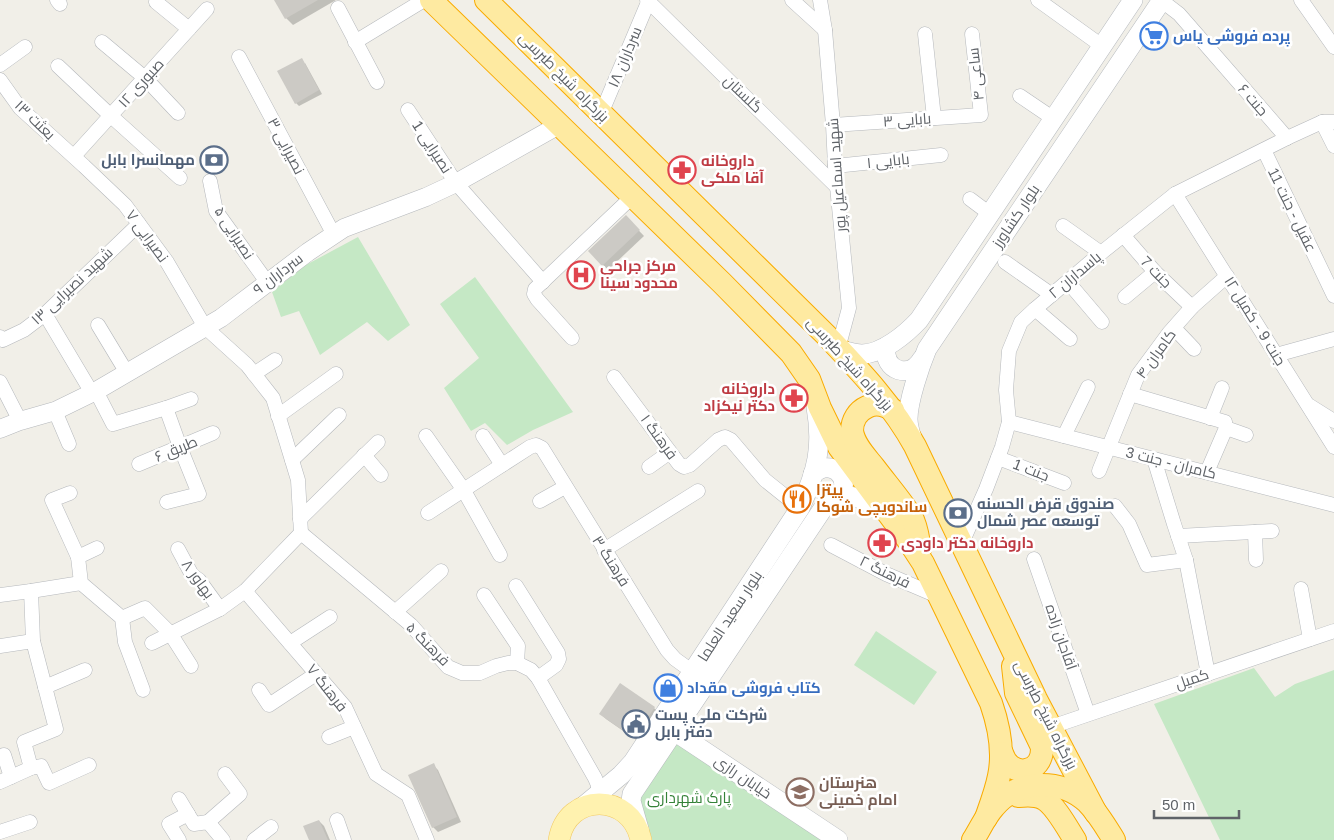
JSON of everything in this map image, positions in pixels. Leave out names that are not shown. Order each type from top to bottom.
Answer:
[{"type":"highway","points":[[431,0],[722,283],[791,353],[809,379],[820,408],[839,447],[923,563],[990,702],[997,723],[1004,759],[1012,768],[1025,770],[1035,766],[1041,757],[1042,747],[1016,692],[1011,647]]},
{"type":"highway","name":"بزرگراه شیخ طبرسی","points":[[486,0],[838,349],[878,391],[893,410],[915,446],[1011,647],[1096,813]]},
{"type":"highway","points":[[893,410],[878,404],[870,405],[856,416],[852,432],[859,448],[906,508],[913,520],[923,563]]},
{"type":"highway","points":[[989,814],[999,779],[1002,753]]},
{"type":"highway","points":[[973,840],[989,814],[1003,798],[1014,791],[1046,785],[1072,791],[1083,798],[1096,813],[1114,840]]},
{"type":"highway","points":[[989,814],[1006,801],[1018,796],[1038,796],[1045,799],[1052,807],[1075,840]]},
{"type":"main road","name":"بلوار کشاورز","points":[[838,349],[861,354],[874,352],[886,347],[919,320],[1133,0]]},
{"type":"main road","name":"بلوار کشاورز","points":[[915,446],[908,416],[922,359],[927,349],[1162,1]]},
{"type":"main road","points":[[886,347],[885,352],[889,363],[898,370],[910,370],[920,364],[922,359]]},
{"type":"main road","name":"بلوار سعید العلما","points":[[577,811],[630,766],[800,508],[814,474],[820,440],[814,391]]},
{"type":"main road","points":[[814,474],[825,468],[838,471],[844,482],[840,495],[858,498],[889,515]]},
{"type":"main road","name":"بلوار سعید العلما","points":[[640,836],[631,801],[632,794],[826,504],[840,495]]},
{"type":"main road","name":"خیابان رازی","points":[[674,731],[838,840]]},
{"type":"main road","points":[[560,840],[566,822],[577,811],[598,804],[613,806],[626,813],[632,819],[640,836]]},
{"type":"street","points":[[355,42],[424,0]]},
{"type":"street","points":[[792,0],[825,30]]},
{"type":"street","name":"شهید اسماعیل پور","points":[[820,0],[825,30],[835,166],[849,308],[838,349]]},
{"type":"street","points":[[1038,0],[1102,46]]},
{"type":"street","points":[[1301,0],[1334,47]]},
{"type":"street","name":"سرداران ۱۸","points":[[601,114],[648,1]]},
{"type":"street","name":"گلستان","points":[[648,1],[837,187]]},
{"type":"street","name":"جنت ۶","points":[[1162,1],[1179,14],[1286,138]]},
{"type":"street","points":[[156,2],[189,29]]},
{"type":"street","points":[[338,8],[378,82]]},
{"type":"street","name":"صبوری ۱۲","points":[[74,156],[207,9]]},
{"type":"street","points":[[926,34],[934,118]]},
{"type":"street","name":"ساعی ۴","points":[[972,34],[981,115]]},
{"type":"street","points":[[102,42],[144,78],[178,113]]},
{"type":"street","points":[[0,65],[25,47]]},
{"type":"street","name":"نصیرایی ۳","points":[[239,57],[334,235]]},
{"type":"street","points":[[58,66],[180,178]]},
{"type":"street","name":"بعثت ۱۳","points":[[0,80],[20,108],[74,156]]},
{"type":"street","points":[[1020,96],[1054,118]]},
{"type":"street","name":"نصیرایی 1","points":[[408,110],[456,184],[543,282]]},
{"type":"street","name":"بابایی ۳","points":[[833,125],[981,115]]},
{"type":"street","points":[[1328,122],[1334,146]]},
{"type":"street","name":"پاسداران ۲","points":[[962,543],[986,489],[1009,422],[1006,390],[1009,352],[1021,322],[1101,253],[1175,194],[1286,138],[1328,122]]},
{"type":"street","name":"سرداران ۹","points":[[0,429],[56,411],[94,392],[221,318],[308,252],[344,228],[456,184],[559,125]]},
{"type":"street","name":"عقیل - جنت 11","points":[[1264,150],[1334,296]]},
{"type":"street","name":"بابایی ۱","points":[[835,166],[941,155]]},
{"type":"street","name":"نصیرایی ۷","points":[[74,156],[125,205],[167,262],[204,327],[247,365],[273,398],[298,480],[300,526]]},
{"type":"street","name":"نصیرایی ۵","points":[[210,181],[216,211],[267,282]]},
{"type":"street","name":"جنت 9 - کمیل ۱۲","points":[[1175,194],[1334,447]]},
{"type":"street","points":[[572,338],[537,299],[534,294],[535,289],[633,196]]},
{"type":"street","points":[[970,199],[990,214]]},
{"type":"street","name":"شهید نصیرایی ۱۳","points":[[0,337],[4,340],[24,330],[45,314],[139,224]]},
{"type":"street","points":[[1063,226],[1101,253]]},
{"type":"street","name":"جنت 7","points":[[1123,235],[1155,272],[1192,307]]},
{"type":"street","points":[[1005,262],[1052,295]]},
{"type":"street","points":[[1125,296],[1155,272]]},
{"type":"street","name":"کامران ۴","points":[[1099,471],[1138,376],[1192,307],[1227,276]]},
{"type":"street","points":[[1068,282],[1102,322]]},
{"type":"street","points":[[1035,309],[1070,339]]},
{"type":"street","points":[[45,314],[113,424],[191,399]]},
{"type":"street","points":[[98,325],[127,372]]},
{"type":"street","points":[[1174,328],[1194,350]]},
{"type":"street","points":[[1276,355],[1334,339]]},
{"type":"street","points":[[254,374],[275,360]]},
{"type":"street","points":[[278,416],[336,374]]},
{"type":"street","name":"فرهنگ ۱","points":[[614,376],[679,464],[684,467],[690,465],[718,440],[725,437],[731,440],[765,480],[800,508]]},
{"type":"street","points":[[0,382],[20,421]]},
{"type":"street","points":[[1064,436],[1088,387]]},
{"type":"street","points":[[1210,418],[1222,388]]},
{"type":"street","points":[[1130,394],[1225,422],[1226,428],[1207,472]]},
{"type":"street","points":[[1307,404],[1334,421]]},
{"type":"street","points":[[166,408],[199,494],[167,502]]},
{"type":"street","points":[[56,411],[69,444]]},
{"type":"street","points":[[292,460],[339,415]]},
{"type":"street","name":"کامران - جنت 3","points":[[1009,422],[1334,505]]},
{"type":"street","points":[[1226,428],[1246,434]]},
{"type":"street","name":"طریق ۶","points":[[139,464],[213,434]]},
{"type":"street","points":[[426,436],[464,488],[500,555]]},
{"type":"street","points":[[428,513],[502,465],[483,436]]},
{"type":"street","points":[[152,643],[220,609],[245,591],[300,526],[378,442]]},
{"type":"street","name":"فرهنگ ۳","points":[[502,465],[530,447],[536,445],[542,448],[667,650],[675,660],[692,672]]},
{"type":"street","points":[[649,467],[670,452]]},
{"type":"street","points":[[364,455],[381,475]]},
{"type":"street","name":"جنت 1","points":[[998,458],[1064,482]]},
{"type":"street","points":[[1154,459],[1186,560],[1208,674]]},
{"type":"street","points":[[540,501],[565,487]]},
{"type":"street","points":[[604,550],[698,491]]},
{"type":"street","points":[[70,493],[52,500],[78,558],[81,582],[122,618],[125,642],[143,690]]},
{"type":"street","points":[[1114,506],[1128,524],[1147,564],[1186,560]]},
{"type":"street","name":"فرهنگ ۵","points":[[300,526],[411,625],[448,667],[462,673],[480,673],[496,666],[517,663]]},
{"type":"street","points":[[1178,536],[1272,531]]},
{"type":"street","points":[[1256,532],[1256,560]]},
{"type":"street","name":"فرهنگ ۲","points":[[831,545],[886,574],[940,597]]},
{"type":"street","points":[[78,558],[97,548]]},
{"type":"street","name":"بهاور ۸","points":[[178,549],[192,575],[199,580],[220,609]]},
{"type":"street","name":"آقاجان زاده","points":[[1034,559],[1088,714]]},
{"type":"street","points":[[395,612],[441,571]]},
{"type":"street","points":[[0,595],[81,582]]},
{"type":"street","points":[[516,586],[558,653],[559,659],[556,665],[538,678]]},
{"type":"street","points":[[1301,588],[1310,640]]},
{"type":"street","points":[[31,591],[33,641],[56,729],[24,742],[31,768]]},
{"type":"street","name":"فرهنگ ۷","points":[[245,591],[345,707],[376,774],[408,795],[427,840]]},
{"type":"street","points":[[484,595],[518,646],[517,663],[531,670],[538,678],[595,778],[598,785],[598,794]]},
{"type":"street","points":[[122,618],[144,608],[170,633],[191,666]]},
{"type":"street","points":[[290,643],[330,617]]},
{"type":"street","name":"کمیل","points":[[1051,727],[1334,631]]},
{"type":"street","points":[[0,646],[33,641]]},
{"type":"street","points":[[45,686],[85,670]]},
{"type":"street","points":[[259,690],[269,704],[316,674]]},
{"type":"street","points":[[329,737],[354,727]]},
{"type":"street","points":[[4,755],[5,780],[31,768],[41,766],[49,783],[89,765]]},
{"type":"street","points":[[179,799],[194,824],[208,822],[240,794],[225,774]]},
{"type":"street","points":[[179,840],[169,824],[188,814]]},
{"type":"street","points":[[337,820],[344,840]]},
{"type":"street","points":[[0,832],[30,822]]},
{"type":"street","points":[[208,822],[223,840]]},
{"type":"street","points":[[254,840],[271,827]]},
{"type":"green space","points":[[358,237],[410,325],[388,341],[367,322],[320,355],[299,311],[281,317],[272,292],[304,266]]},
{"type":"green space","points":[[475,277],[573,412],[533,430],[507,445],[485,423],[471,431],[444,388],[479,358],[440,304]]},
{"type":"green space","points":[[876,631],[937,672],[914,705],[854,665]]},
{"type":"green space","points":[[1254,668],[1275,697],[1295,684],[1334,670],[1334,840],[1220,840],[1154,704]]},
{"type":"green space","name":"پارک شهرداری","points":[[674,738],[823,840],[639,840],[632,813]]},
{"type":"building","points":[[274,0],[318,0],[285,19]]},
{"type":"building","points":[[302,58],[319,90],[295,104],[277,71]]},
{"type":"building","points":[[626,215],[640,230],[602,266],[588,251]]},
{"type":"building","points":[[620,683],[655,707],[634,738],[599,714]]},
{"type":"building","points":[[434,763],[457,817],[432,828],[408,775]]},
{"type":"building","points":[[319,820],[328,840],[309,840],[303,826]]},
{"type":"place","name":"پرده فروشی یاس","points":[[1154,36]]},
{"type":"place","name":"مهمانسرا بابل","points":[[214,160]]},
{"type":"place","name":"داروخانه آقا ملکی","points":[[682,170]]},
{"type":"place","name":"مرکز جراحی محدود سینا","points":[[581,275]]},
{"type":"place","name":"داروخانه دکتر نیکزاد","points":[[794,398]]},
{"type":"place","name":"پیتزا ساندویچی شوکا","points":[[797,499]]},
{"type":"place","name":"صندوق قرض الحسنه توسعه عصر شمال","points":[[958,513]]},
{"type":"place","name":"داروخانه دکتر داودی","points":[[882,543]]},
{"type":"place","name":"کتاب فروشی مقداد","points":[[668,688]]},
{"type":"place","name":"شرکت ملی پست دفتر بابل","points":[[636,724]]},
{"type":"place","name":"هنرستان امام خمینی","points":[[800,792]]}]
